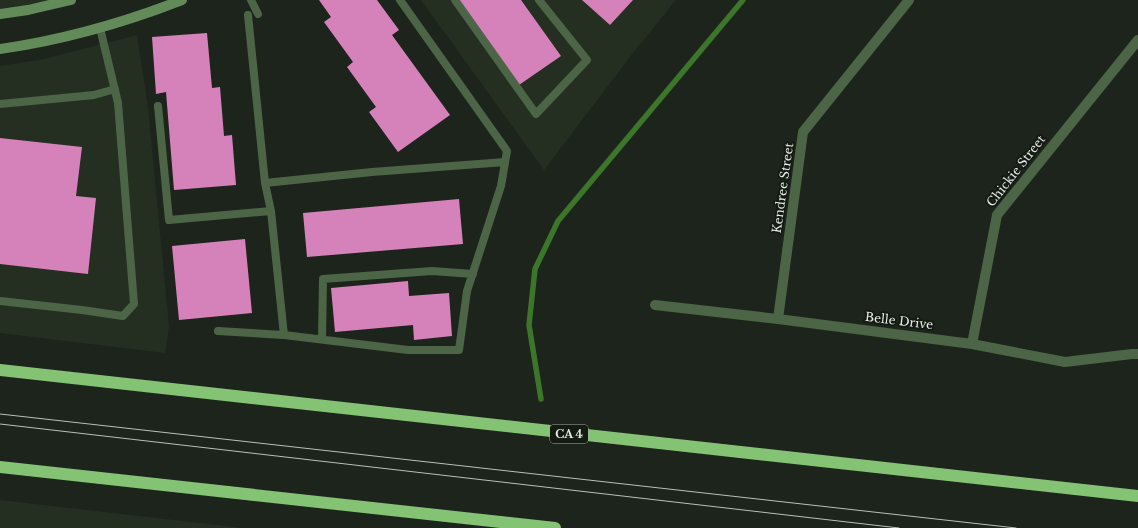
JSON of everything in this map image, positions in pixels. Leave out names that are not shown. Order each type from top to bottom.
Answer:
[{"type":"highway","name":"CA 4","points":[[0,370],[1138,496]]},
{"type":"highway","points":[[0,467],[555,528]]},
{"type":"main road","points":[[0,14],[28,10],[71,0]]},
{"type":"main road","points":[[0,49],[52,40],[100,28],[142,15],[182,0]]},
{"type":"street","name":"Kendree Street","points":[[778,319],[803,132],[908,0]]},
{"type":"street","name":"Chickie Street","points":[[972,344],[997,215],[1138,40]]},
{"type":"street","name":"Belle Drive","points":[[654,305],[972,344],[1064,362],[1138,354]]},
{"type":"lane","points":[[252,0],[258,14]]},
{"type":"lane","points":[[218,330],[322,339],[408,350],[459,350],[467,291],[501,186],[506,151],[400,0]]},
{"type":"lane","points":[[455,0],[536,114],[587,60],[539,0]]},
{"type":"lane","points":[[248,15],[265,183],[271,211],[284,335]]},
{"type":"lane","points":[[0,301],[123,316],[134,304],[118,103],[100,28]]},
{"type":"lane","points":[[0,104],[94,95],[115,89]]},
{"type":"lane","points":[[158,106],[169,220],[271,211]]},
{"type":"lane","points":[[265,183],[372,172],[505,162]]},
{"type":"lane","points":[[322,339],[323,279],[432,271],[473,274]]},
{"type":"shaded area","points":[[0,0],[71,0],[0,14]]},
{"type":"shaded area","points":[[421,0],[676,0],[633,53],[544,170]]},
{"type":"shaded area","points":[[137,35],[148,107],[169,327],[165,353],[0,333],[0,66],[44,59]]},
{"type":"shaded area","points":[[0,500],[243,528],[0,528]]},
{"type":"building","points":[[319,0],[377,0],[399,30],[392,35],[450,115],[398,152],[369,112],[376,107],[347,67],[353,62],[324,22],[331,17]]},
{"type":"building","points":[[459,0],[521,0],[561,56],[519,85]]},
{"type":"building","points":[[582,0],[633,0],[610,25]]},
{"type":"building","points":[[207,33],[212,88],[220,87],[224,136],[232,135],[236,185],[174,190],[166,92],[156,94],[152,37]]},
{"type":"building","points":[[0,138],[82,147],[76,196],[96,198],[88,274],[0,264]]},
{"type":"building","points":[[459,199],[463,244],[307,257],[303,213]]},
{"type":"building","points":[[245,239],[252,313],[179,320],[172,246]]},
{"type":"building","points":[[408,281],[409,296],[449,293],[452,336],[414,340],[413,325],[335,332],[331,288]]},
{"type":"waterway","points":[[541,399],[529,325],[535,269],[558,221],[743,0]]},
{"type":"tram line","points":[[0,414],[1016,528]]},
{"type":"tram line","points":[[0,424],[899,528]]}]
